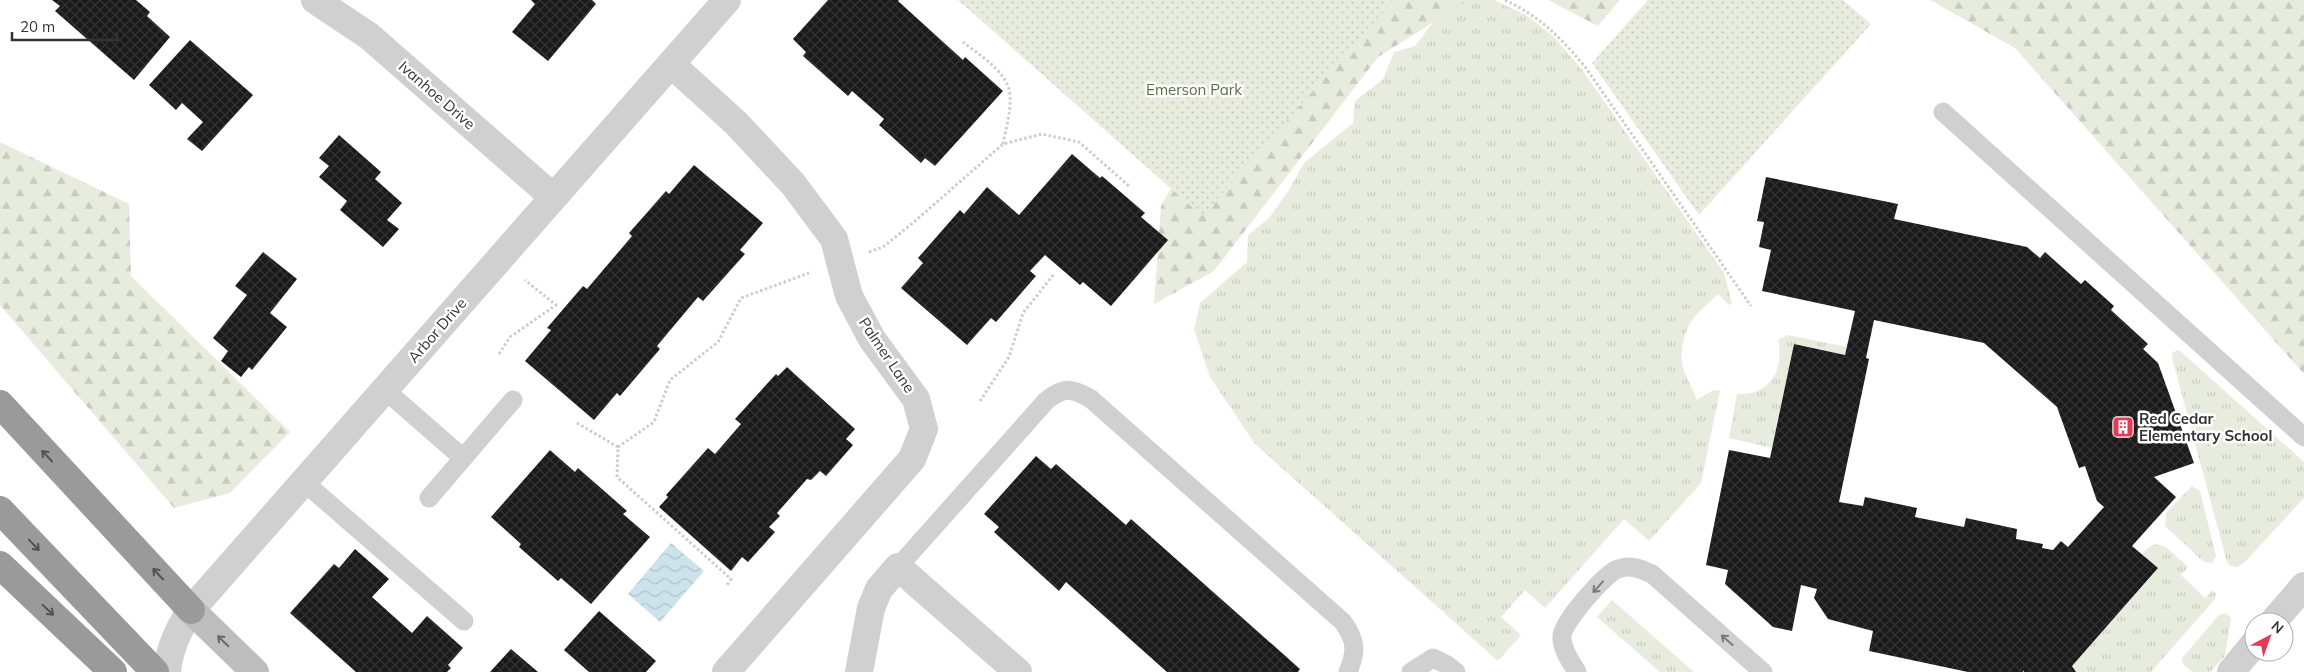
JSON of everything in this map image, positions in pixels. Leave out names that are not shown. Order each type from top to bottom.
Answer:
[{"type":"highway","points":[[0,404],[191,610]]},
{"type":"highway","points":[[0,510],[155,672]]},
{"type":"highway","points":[[0,565],[113,672]]},
{"type":"street","name":"Ivanhoe Drive","points":[[315,0],[369,36],[553,196]]},
{"type":"street","name":"Arbor Drive","points":[[167,672],[175,640],[191,610],[727,0]]},
{"type":"street","name":"Palmer Lane","points":[[671,64],[736,123],[781,170],[834,239],[849,296],[872,339],[916,398],[924,429],[912,459],[726,672]]},
{"type":"street","points":[[859,672],[871,608],[879,589],[898,567],[1018,672]]},
{"type":"street","points":[[2282,612],[2304,586]]},
{"type":"street","points":[[191,610],[255,672]]},
{"type":"lane","points":[[1943,112],[2304,437]]},
{"type":"lane","points":[[385,390],[463,458]]},
{"type":"lane","points":[[898,567],[1046,400],[1058,391],[1076,390],[1098,406],[1343,622],[1353,636],[1353,660],[1348,672]]},
{"type":"lane","points":[[429,498],[513,400]]},
{"type":"lane","points":[[304,482],[464,620]]},
{"type":"lane","points":[[1577,672],[1567,656],[1562,636],[1572,616],[1610,572],[1630,566],[1652,574],[1763,672]]},
{"type":"lane","points":[[1411,672],[1433,658],[1456,672]]},
{"type":"path","points":[[1505,0],[1528,11],[1557,34],[1586,68],[1752,306]]},
{"type":"path","points":[[963,42],[998,71],[1009,89],[1009,114],[1003,144]]},
{"type":"path","points":[[499,354],[510,337],[556,306],[500,258]]},
{"type":"path","points":[[980,401],[1009,356],[1023,313],[1054,274]]},
{"type":"path","points":[[577,423],[618,447],[617,477],[731,580],[727,585]]},
{"type":"green space","name":"Emerson Park","points":[[958,0],[1394,0],[1202,216]]},
{"type":"green space","points":[[1360,0],[1469,0],[1378,57],[1214,271],[1154,304],[1161,206],[1189,155]]},
{"type":"green space","points":[[1450,0],[1494,0],[1526,15],[1554,37],[1583,71],[1724,273],[1732,303],[1729,305],[1718,294],[1693,318],[1686,332],[1682,348],[1684,371],[1697,400],[1712,391],[1720,390],[1701,483],[1649,541],[1624,519],[1545,608],[1525,590],[1501,617],[1521,635],[1498,661],[1255,444],[1210,377],[1194,329],[1200,303],[1247,262],[1248,235],[1269,218],[1289,190],[1304,163],[1353,123],[1355,101],[1383,79],[1394,52],[1415,46]]},
{"type":"green space","points":[[1548,0],[1620,0],[1598,26]]},
{"type":"green space","points":[[1648,0],[1843,0],[1871,24],[1699,215],[1592,63]]},
{"type":"green space","points":[[1930,0],[2304,0],[2304,374],[2015,48]]},
{"type":"green space","points":[[0,142],[129,204],[131,276],[290,432],[230,493],[174,508],[0,305]]},
{"type":"green space","points":[[1788,335],[1847,347],[1845,355],[1794,344],[1772,448],[1729,438],[1737,394],[1758,390],[1772,379],[1779,361],[1778,340]]},
{"type":"green space","points":[[2179,350],[2304,462],[2304,498],[2244,563],[2237,567],[2230,566],[2227,562],[2172,358],[2173,352]]},
{"type":"green space","points":[[2192,486],[2200,491],[2216,556],[2212,563],[2204,562],[2165,526],[2166,513]]},
{"type":"green space","points":[[2156,544],[2166,547],[2188,567],[2181,575],[2205,598],[2213,590],[2216,594],[2215,599],[2151,672],[2076,672],[2072,666],[2158,569],[2142,554],[2149,547]]},
{"type":"green space","points":[[1612,600],[1694,672],[1660,672],[1597,617]]},
{"type":"green space","points":[[2226,613],[2231,618],[2224,657],[2210,672],[2192,672],[2183,664],[2182,658],[2219,615]]},
{"type":"water","points":[[671,543],[704,571],[660,622],[628,594]]},
{"type":"building","points":[[52,0],[136,0],[150,12],[147,16],[170,37],[134,80],[55,11],[60,6]]},
{"type":"building","points":[[531,0],[592,0],[596,4],[548,61],[512,32],[535,4]]},
{"type":"building","points":[[828,0],[899,0],[963,60],[965,57],[1003,91],[935,166],[925,158],[921,163],[879,125],[884,119],[852,91],[848,96],[803,56],[806,52],[793,39]]},
{"type":"building","points":[[190,40],[253,95],[202,151],[187,139],[203,122],[182,103],[176,110],[149,85]]},
{"type":"building","points":[[339,135],[381,172],[375,179],[402,203],[387,220],[399,229],[383,247],[340,210],[347,201],[319,177],[329,166],[319,158]]},
{"type":"building","points":[[1072,154],[1100,178],[1102,176],[1145,213],[1141,217],[1168,240],[1111,306],[1083,282],[1080,285],[1045,255],[1030,271],[1036,276],[996,322],[991,318],[967,345],[901,288],[923,263],[918,258],[960,210],[964,214],[987,187],[1019,215]]},
{"type":"building","points":[[694,165],[763,223],[740,250],[745,254],[703,301],[698,297],[657,346],[660,349],[620,396],[617,393],[594,420],[525,361],[551,330],[547,328],[583,286],[587,289],[632,236],[629,233],[666,191],[669,194]]},
{"type":"building","name":"Red Cedar Elementary School","points":[[1766,177],[1898,204],[1894,219],[2027,247],[2040,258],[2045,252],[2081,284],[2085,280],[2114,306],[2111,310],[2148,344],[2143,349],[2158,363],[2194,463],[2154,477],[2176,497],[2132,546],[2158,568],[2072,666],[2076,672],[2024,672],[2024,670],[2023,672],[1968,672],[1869,651],[1873,631],[1828,619],[1814,598],[1817,589],[1801,585],[1792,631],[1773,627],[1725,584],[1728,570],[1706,565],[1729,450],[1770,458],[1794,344],[1845,355],[1855,311],[1762,291],[1771,250],[1759,247],[1764,222],[1757,221]],"holes":[[[1874,320],[1984,343],[2057,407],[2079,468],[2085,466],[2097,501],[2104,507],[2068,547],[2061,541],[2053,550],[2042,548],[2043,544],[2016,539],[2017,529],[1966,518],[1964,527],[1915,517],[1917,508],[1865,497],[1863,506],[1839,502],[1869,359],[1866,358]]]},
{"type":"building","points":[[263,252],[297,279],[270,313],[287,327],[252,370],[249,367],[241,377],[221,361],[228,351],[213,338],[247,295],[235,286]]},
{"type":"building","points":[[787,367],[855,429],[846,439],[853,445],[826,476],[820,471],[811,480],[807,479],[777,513],[780,516],[769,527],[775,532],[748,562],[742,557],[731,571],[659,507],[668,497],[666,495],[708,448],[715,454],[741,424],[735,419],[776,374],[778,376]]},
{"type":"building","points":[[550,450],[575,472],[578,468],[627,511],[623,514],[650,537],[591,604],[561,578],[558,581],[519,547],[521,544],[491,517]]},
{"type":"building","points":[[1036,456],[1051,469],[1056,464],[1126,525],[1131,519],[1300,669],[1298,672],[1167,672],[1066,582],[1059,591],[994,532],[999,527],[984,514]]},
{"type":"building","points":[[355,549],[389,579],[372,597],[412,633],[427,616],[463,648],[448,665],[451,668],[447,672],[356,672],[290,613],[334,564],[339,568]]},
{"type":"building","points":[[599,611],[656,661],[646,672],[589,672],[564,650]]},
{"type":"building","points":[[511,649],[538,672],[490,672]]},
{"type":"place","name":"Red Cedar Elementary School","points":[[2123,427]]}]
